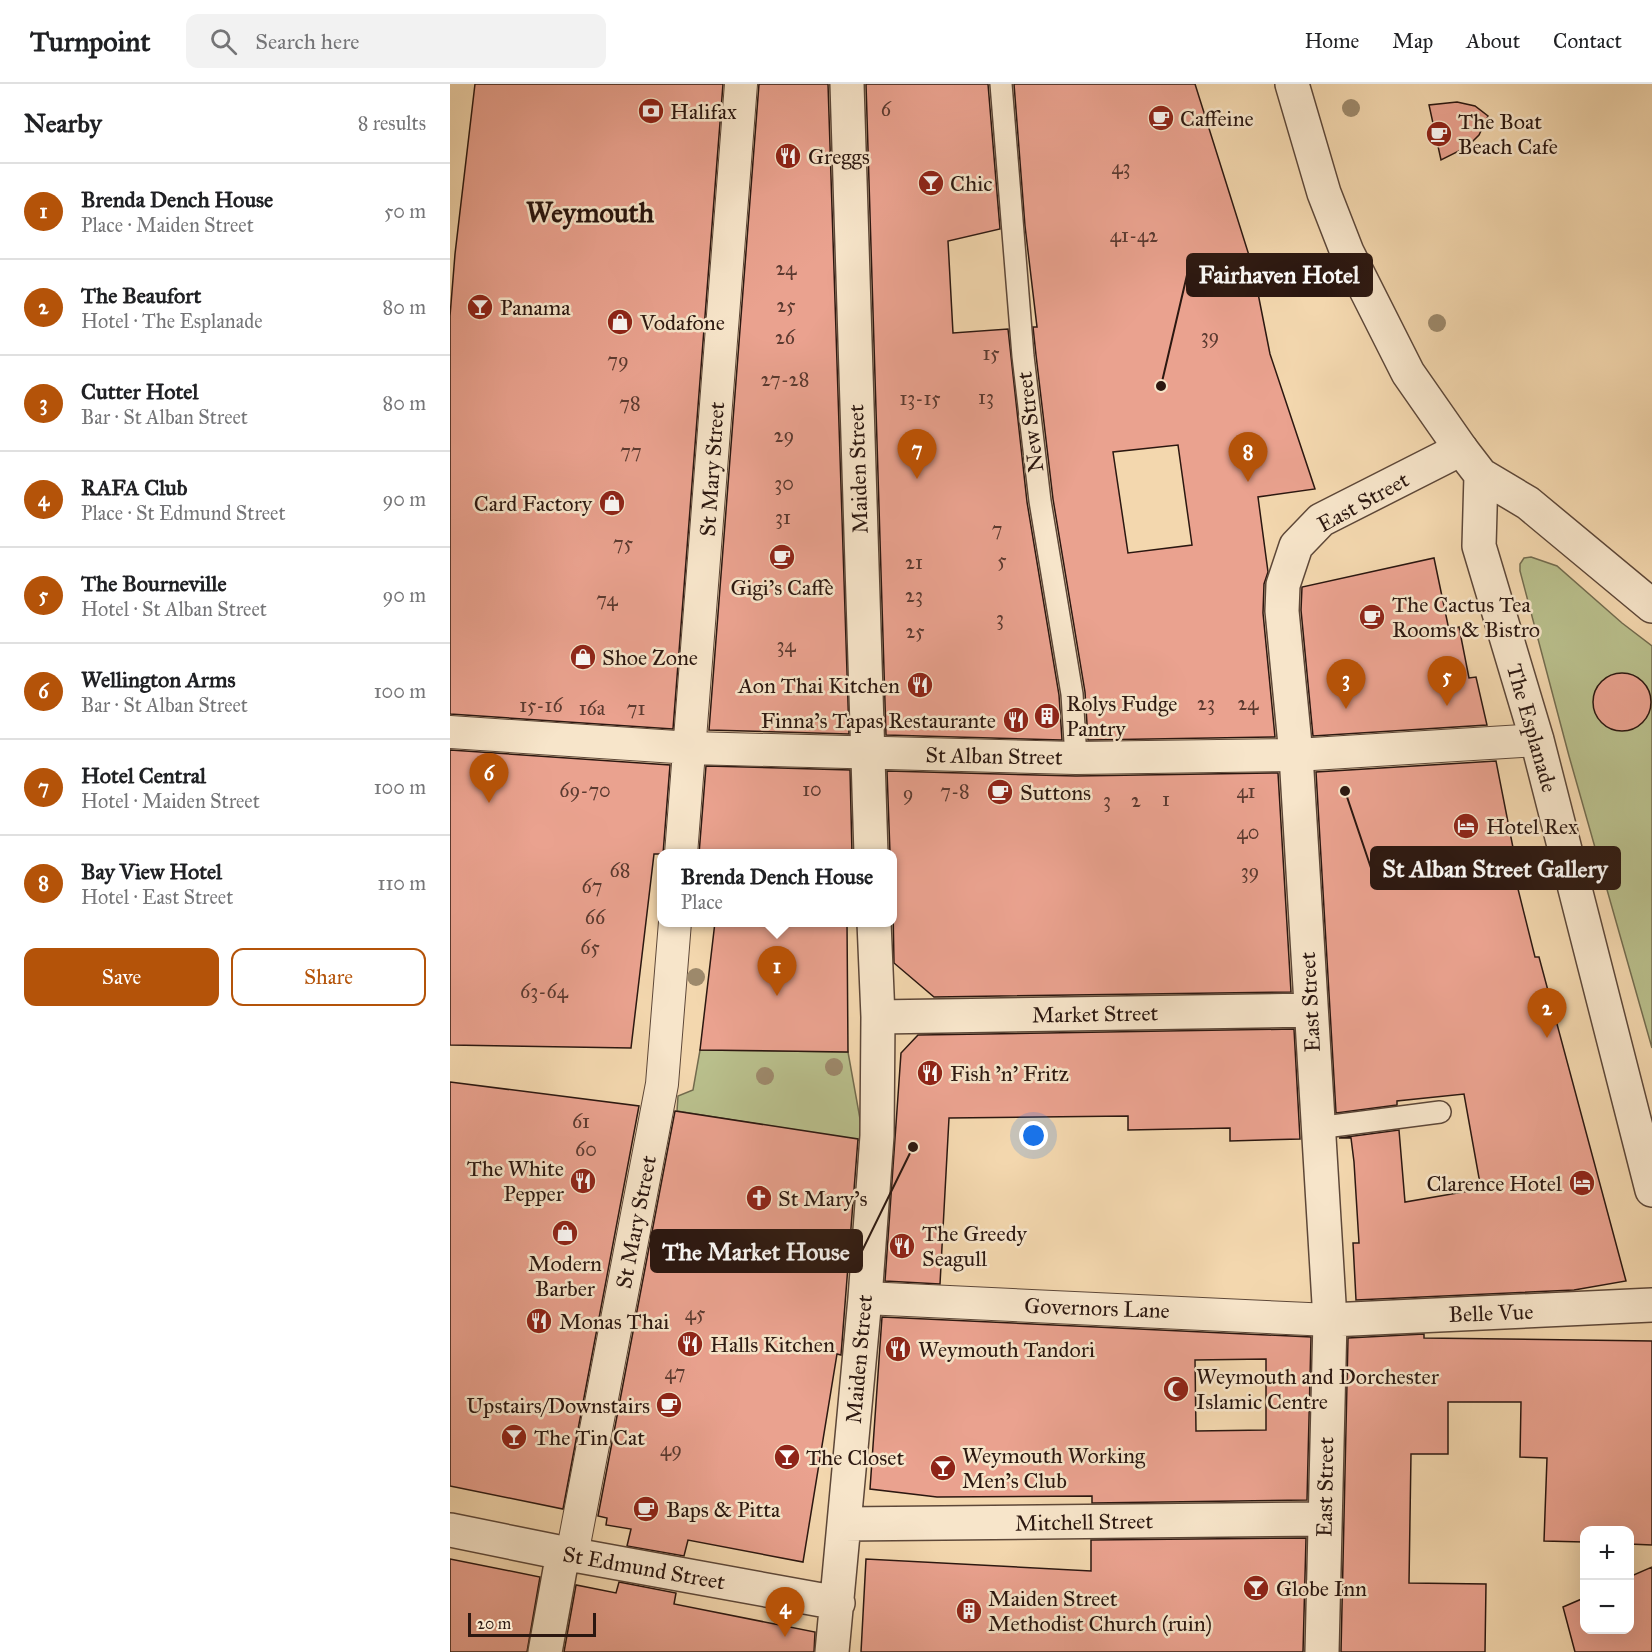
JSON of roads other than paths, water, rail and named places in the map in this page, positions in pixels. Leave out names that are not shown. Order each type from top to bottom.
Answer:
[{"type":"street","name":"St Mary Street","points":[[681,849],[741,84]]},
{"type":"street","name":"Maiden Street","points":[[847,84],[871,849]]},
{"type":"street","points":[[1292,84],[1324,193],[1347,252],[1408,373],[1480,475],[1528,503],[1652,606]]},
{"type":"street","name":"East Street","points":[[1322,1652],[1330,1320],[1296,754],[1282,611],[1283,585],[1296,546],[1321,520],[1461,449]]},
{"type":"street","name":"The Esplanade","points":[[1480,475],[1479,546],[1538,740],[1652,1190]]},
{"type":"street","name":"St Alban Street","points":[[450,732],[691,748],[1076,758],[1296,754],[1538,740]]},
{"type":"street","name":"St Mary Street","points":[[545,1652],[662,1084],[675,927]]},
{"type":"street","name":"Maiden Street","points":[[832,1652],[865,1298],[877,1136],[878,1017],[874,927]]},
{"type":"street","name":"Market Street","points":[[878,1017],[1311,1010]]},
{"type":"street","name":"Governors Lane","points":[[865,1298],[1330,1320]]},
{"type":"street","name":"Belle Vue","points":[[1330,1320],[1652,1305]]},
{"type":"street","name":"Mitchell Street","points":[[844,1524],[1324,1519]]},
{"type":"street","name":"St Edmund Street","points":[[450,1530],[567,1554],[838,1603]]},
{"type":"lane","name":"New Street","points":[[1001,84],[1024,367],[1040,501],[1072,694],[1076,758]]},
{"type":"lane","points":[[1317,1128],[1440,1113]]},
{"type":"place","name":"Halifax","points":[[651,111]]},
{"type":"place","name":"Caffeine","points":[[1161,118]]},
{"type":"place","name":"The Boat Beach Cafe","points":[[1439,134]]},
{"type":"place","name":"Greggs","points":[[788,156]]},
{"type":"place","name":"Chic","points":[[931,183]]},
{"type":"place","name":"Panama","points":[[480,307]]},
{"type":"place","name":"Vodafone","points":[[620,322]]},
{"type":"place","name":"Fairhaven Hotel","points":[[1161,386]]},
{"type":"place","name":"Hotel Central","points":[[917,479]]},
{"type":"place","name":"Bay View Hotel","points":[[1248,482]]},
{"type":"place","name":"Card Factory","points":[[612,503]]},
{"type":"place","name":"Gigi's Caffè","points":[[782,557]]},
{"type":"place","name":"The Cactus Tea Rooms & Bistro","points":[[1372,617]]},
{"type":"place","name":"Shoe Zone","points":[[583,657]]},
{"type":"place","name":"Aon Thai Kitchen","points":[[920,685]]},
{"type":"place","name":"The Bourneville","points":[[1447,706]]},
{"type":"place","name":"Cutter Hotel","points":[[1346,709]]},
{"type":"place","name":"Rolys Fudge Pantry","points":[[1047,716]]},
{"type":"place","name":"Finna's Tapas Restaurante","points":[[1016,720]]},
{"type":"place","name":"St Alban Street Gallery","points":[[1345,791]]},
{"type":"place","name":"Suttons","points":[[1000,792]]},
{"type":"place","name":"Wellington Arms","points":[[489,803]]},
{"type":"place","name":"Hotel Rex","points":[[1466,826]]},
{"type":"place","name":"Brenda Dench House","points":[[777,996]]},
{"type":"place","name":"The Beaufort","points":[[1547,1038]]},
{"type":"place","name":"Fish 'n' Fritz","points":[[930,1073]]},
{"type":"place","name":"The Market House","points":[[913,1147]]},
{"type":"place","name":"The White Pepper","points":[[583,1181]]},
{"type":"place","name":"Clarence Hotel","points":[[1582,1183]]},
{"type":"place","name":"St Mary's","points":[[759,1198]]},
{"type":"place","name":"Modern Barber","points":[[565,1233]]},
{"type":"place","name":"The Greedy Seagull","points":[[902,1246]]},
{"type":"place","name":"Monas Thai","points":[[539,1321]]},
{"type":"place","name":"Halls Kitchen","points":[[690,1344]]},
{"type":"place","name":"Weymouth Tandori","points":[[898,1349]]},
{"type":"place","name":"Weymouth and Dorchester Islamic Centre","points":[[1176,1389]]},
{"type":"place","name":"Upstairs/Downstairs","points":[[669,1405]]},
{"type":"place","name":"The Tin Cat","points":[[514,1437]]},
{"type":"place","name":"The Closet","points":[[787,1457]]},
{"type":"place","name":"Weymouth Working Men's Club","points":[[943,1468]]},
{"type":"place","name":"Baps & Pitta","points":[[646,1509]]},
{"type":"place","name":"Globe Inn","points":[[1256,1588]]},
{"type":"place","name":"Maiden Street Methodist Church (ruin)","points":[[969,1611]]},
{"type":"place","name":"RAFA Club","points":[[785,1637]]},
{"type":"district","name":"Weymouth","points":[[590,212]]}]
